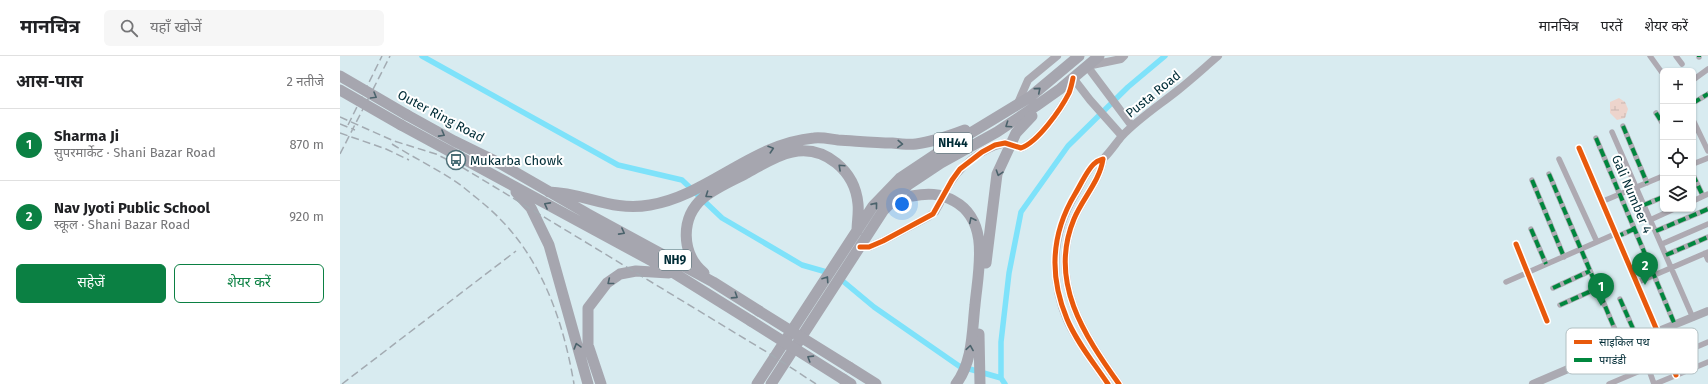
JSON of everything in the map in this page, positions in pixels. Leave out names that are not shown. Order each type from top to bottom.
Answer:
[{"type":"highway","name":"NH44","points":[[771,384],[817,316],[853,251],[856,233],[873,206],[900,178],[936,154],[1030,97],[1079,56]]},
{"type":"highway","name":"NH44","points":[[757,384],[806,309],[883,211],[908,185],[941,163],[997,132],[1052,95],[1098,56]]},
{"type":"highway","name":"Outer Ring Road","points":[[340,76],[470,163],[674,274]]},
{"type":"highway","name":"Outer Ring Road","points":[[340,90],[404,120],[454,141],[501,164],[549,192]]},
{"type":"highway","points":[[980,384],[979,334],[988,234],[997,174],[1016,133],[1052,95]]},
{"type":"highway","points":[[713,282],[701,271],[691,256],[686,239],[688,221],[696,205],[703,198],[766,150],[796,141],[815,138],[916,144],[937,140],[991,120]]},
{"type":"highway","points":[[549,192],[564,192],[614,206],[629,208],[649,206],[669,201],[780,155],[792,152],[810,151],[831,159],[846,172],[851,179],[856,192],[858,204],[856,233]]},
{"type":"highway","points":[[505,181],[531,208],[549,245],[588,384]]},
{"type":"highway","name":"NH9","points":[[549,192],[713,282],[876,384]]},
{"type":"highway","points":[[889,206],[912,196],[936,194],[959,203],[968,212],[978,234],[980,257],[972,335],[965,370],[956,384]]},
{"type":"highway","points":[[601,384],[588,345],[588,308],[606,284],[620,274],[636,271],[674,274]]},
{"type":"highway","name":"NH9","points":[[674,274],[851,384]]},
{"type":"main road","points":[[1018,103],[1028,80],[1057,56]]},
{"type":"main road","points":[[1124,56],[1121,59],[1087,66],[1132,126]]},
{"type":"main road","name":"Pusta Road","points":[[1108,384],[1080,344],[1067,320],[1058,294],[1055,270],[1056,243],[1066,210],[1095,163],[1103,159],[1132,126],[1158,104],[1178,91],[1218,56]]},
{"type":"main road","points":[[1073,78],[1090,100],[1122,136]]},
{"type":"main road","points":[[1021,148],[1027,146],[1034,140],[1056,113],[1070,92],[1073,78]]},
{"type":"main road","points":[[946,189],[968,162],[994,145],[1005,143]]},
{"type":"main road","points":[[1103,159],[1102,169],[1078,209],[1068,233],[1066,281],[1076,315],[1098,353],[1120,384]]},
{"type":"main road","points":[[853,251],[883,242],[936,212],[940,203]]},
{"type":"main road","points":[[1668,328],[1708,311]]},
{"type":"main road","points":[[1537,383],[1566,370]]},
{"type":"street","points":[[1650,56],[1660,70]]},
{"type":"street","points":[[1676,56],[1682,64]]},
{"type":"street","points":[[1696,78],[1708,69]]},
{"type":"street","points":[[1696,101],[1708,94]]},
{"type":"street","points":[[1656,113],[1660,119]]},
{"type":"street","points":[[1623,126],[1646,182]]},
{"type":"street","points":[[1696,126],[1708,151]]},
{"type":"street","points":[[1612,132],[1693,318]]},
{"type":"street","name":"Gali Number 4","points":[[1596,138],[1675,325]]},
{"type":"street","points":[[1579,148],[1656,328]]},
{"type":"street","points":[[1696,163],[1708,158]]},
{"type":"street","points":[[1559,159],[1597,242]]},
{"type":"street","points":[[1549,174],[1615,328]]},
{"type":"street","points":[[1601,202],[1660,177]]},
{"type":"street","points":[[1532,180],[1564,257]]},
{"type":"street","points":[[1696,185],[1706,195],[1696,200]]},
{"type":"street","points":[[1644,206],[1660,199]]},
{"type":"street","points":[[1656,231],[1708,209]]},
{"type":"street","points":[[1650,220],[1667,212]]},
{"type":"street","points":[[1662,244],[1708,224]]},
{"type":"street","points":[[1531,229],[1546,264]]},
{"type":"street","points":[[1506,282],[1597,242],[1634,229]]},
{"type":"street","points":[[1666,255],[1708,236]]},
{"type":"street","points":[[1516,244],[1547,321]]},
{"type":"street","points":[[1636,283],[1706,252],[1708,260]]},
{"type":"street","points":[[1554,288],[1590,272]]},
{"type":"street","points":[[1560,305],[1598,288]]},
{"type":"street","points":[[1620,299],[1630,328]]},
{"type":"street","points":[[1698,346],[1708,342]]},
{"type":"street","points":[[1698,366],[1708,362]]},
{"type":"street","points":[[1609,384],[1633,374]]},
{"type":"street","points":[[1650,374],[1654,384],[1676,375]]},
{"type":"green space","points":[[1619,98],[1625,102],[1628,109],[1625,118],[1617,120],[1610,113],[1610,102]]},
{"type":"waterway","points":[[422,56],[618,165],[682,180],[722,218],[802,265],[830,273]]},
{"type":"waterway","points":[[1001,378],[1001,342],[1009,273],[1021,212],[1068,146],[1128,87],[1165,56]]},
{"type":"waterway","points":[[838,277],[874,307],[959,366],[1001,378],[1005,384]]},
{"type":"railway","points":[[348,125],[382,56]]},
{"type":"railway","points":[[340,154],[390,56]]},
{"type":"railway","points":[[340,117],[394,141],[436,154],[460,166],[770,354],[816,384]]},
{"type":"railway","points":[[340,124],[355,130]]},
{"type":"railway","points":[[340,133],[386,149],[409,160]]},
{"type":"railway","points":[[392,144],[462,186],[492,211],[516,237],[529,256],[550,296],[558,318],[570,362],[574,384]]},
{"type":"railway","points":[[342,384],[516,251]]},
{"type":"marked path","points":[[1696,101],[1708,94]]},
{"type":"marked path","points":[[1656,113],[1660,119]]},
{"type":"marked path","points":[[1623,126],[1647,183]]},
{"type":"marked path","points":[[1596,138],[1675,325]]},
{"type":"marked path","points":[[1549,174],[1614,328]]},
{"type":"marked path","points":[[1693,176],[1703,196]]},
{"type":"marked path","points":[[1532,180],[1564,257]]},
{"type":"marked path","points":[[1644,205],[1660,198]]},
{"type":"marked path","points":[[1656,231],[1708,209]]},
{"type":"marked path","points":[[1531,229],[1546,264]]},
{"type":"marked path","points":[[1616,237],[1634,229]]},
{"type":"marked path","points":[[1666,255],[1708,237]]},
{"type":"marked path","points":[[1553,288],[1590,271]]},
{"type":"marked path","points":[[1560,305],[1598,288]]},
{"type":"marked path","points":[[1620,299],[1633,328]]},
{"type":"cycle path","points":[[860,247],[869,247],[883,241],[933,214],[952,180],[960,169],[982,152],[995,145],[1005,143],[1021,148],[1028,145],[1042,132],[1061,108],[1069,93],[1073,78]]},
{"type":"cycle path","points":[[1579,148],[1656,328]]},
{"type":"cycle path","points":[[1103,159],[1092,165],[1067,209],[1057,240],[1055,271],[1061,303],[1071,328],[1108,384]]},
{"type":"cycle path","points":[[1103,159],[1095,182],[1074,219],[1067,242],[1065,264],[1068,286],[1074,306],[1083,327],[1119,384]]},
{"type":"cycle path","points":[[1516,244],[1547,321]]},
{"type":"place","name":"Mukarba Chowk","points":[[456,160]]},
{"type":"place","name":"Nav Jyoti Public School","points":[[1645,285]]},
{"type":"place","name":"Sharma Ji","points":[[1601,306]]}]
